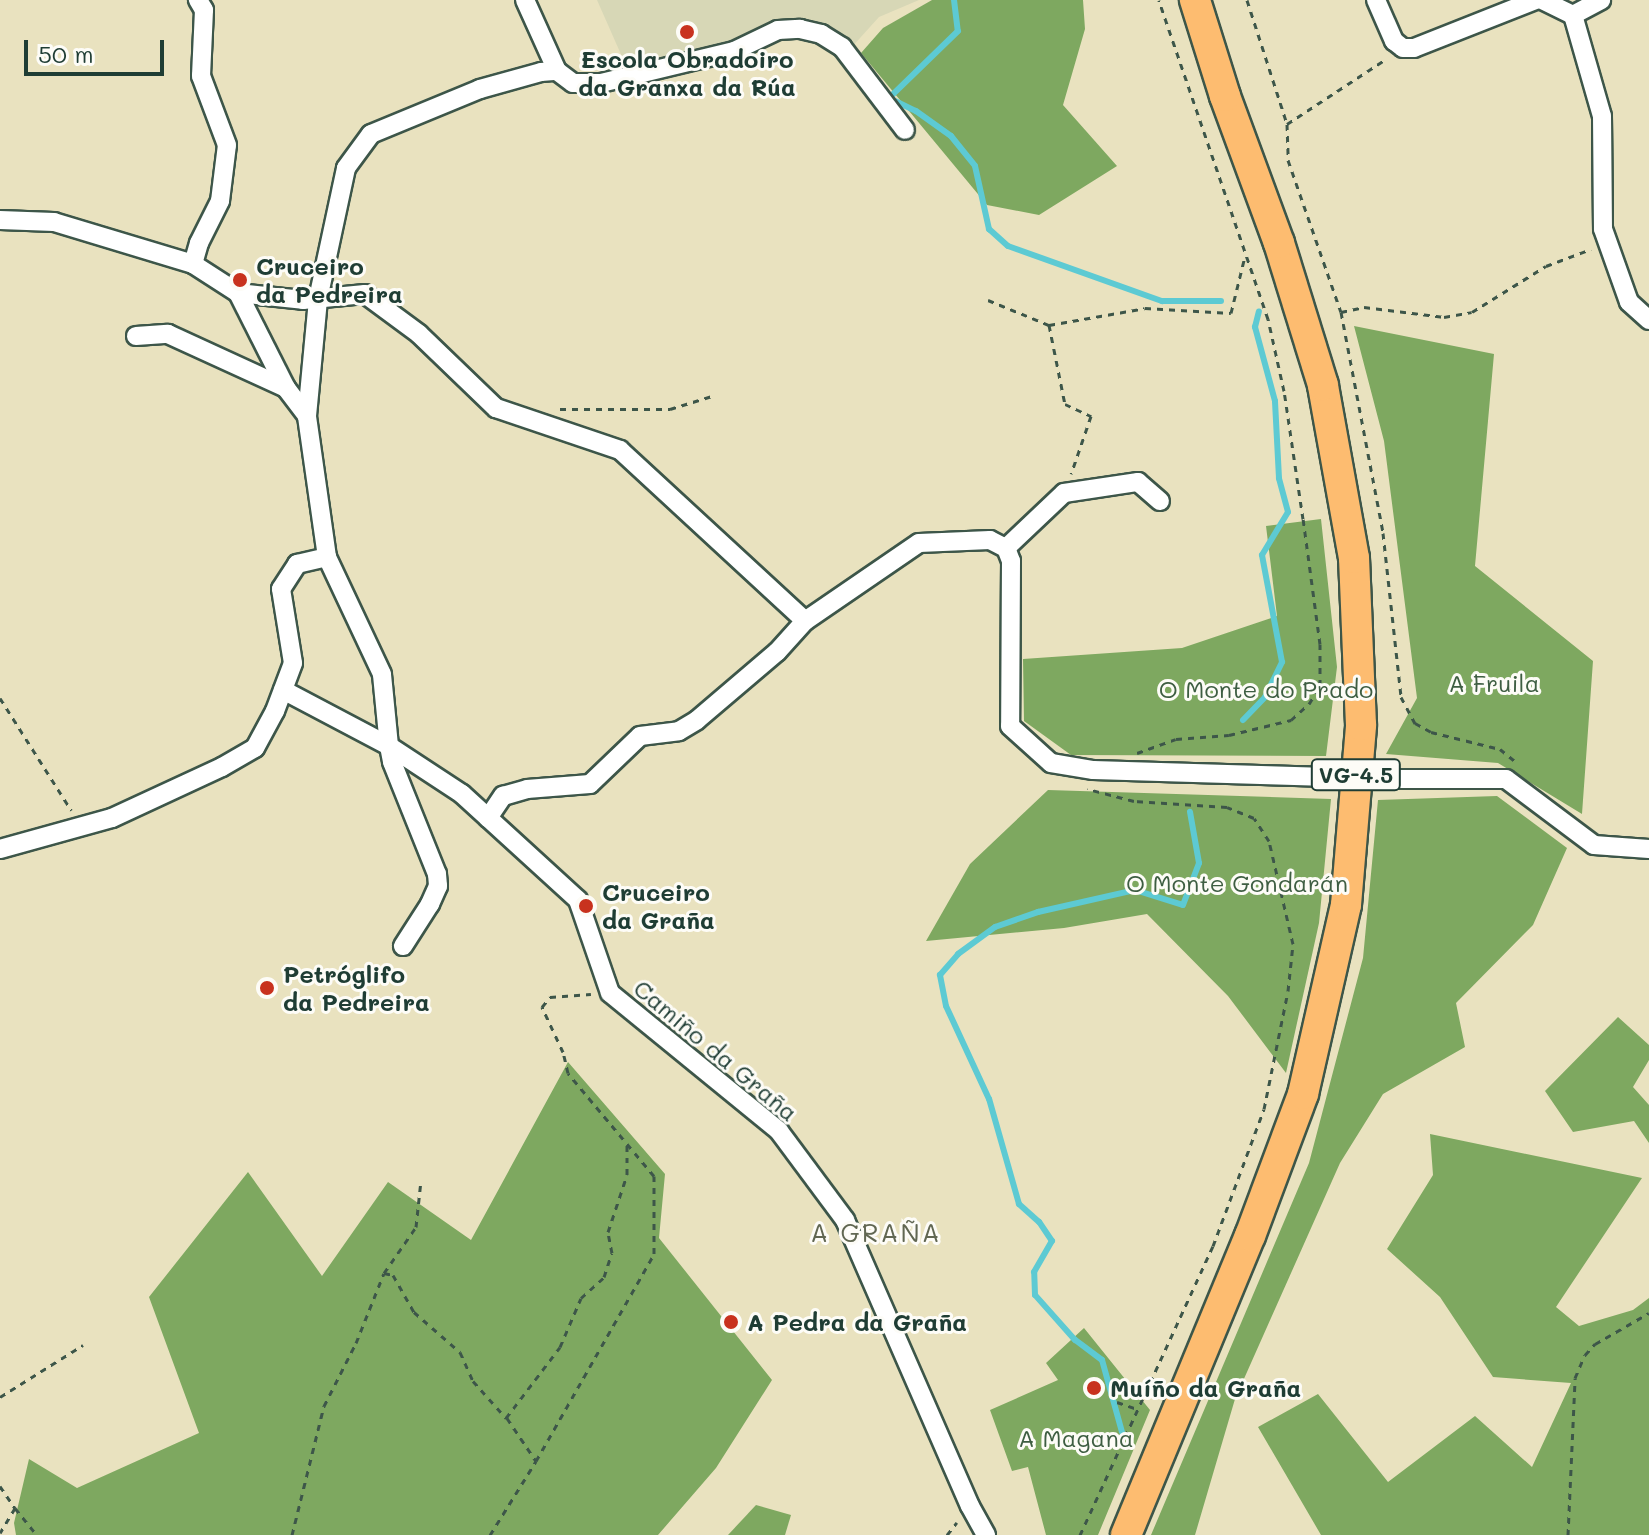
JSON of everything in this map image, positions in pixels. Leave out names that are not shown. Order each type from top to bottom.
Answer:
[{"type":"highway","name":"VG-4.5","points":[[1126,1535],[1250,1236],[1303,1094],[1346,905],[1361,725],[1354,558],[1323,385],[1279,243],[1225,96],[1195,0]]},
{"type":"street","points":[[193,264],[199,243],[220,201],[227,145],[201,76],[204,10],[198,0]]},
{"type":"street","points":[[525,0],[557,71],[573,83],[601,83],[734,51],[778,30],[800,29],[821,34],[842,47],[905,130]]},
{"type":"street","points":[[1376,0],[1394,41],[1403,48],[1414,48],[1553,5],[1601,0]]},
{"type":"street","points":[[1553,5],[1602,116],[1603,229],[1629,302],[1649,320]]},
{"type":"street","points":[[403,946],[430,904],[438,886],[437,874],[392,762],[382,674],[327,557],[307,416],[318,299],[346,168],[371,134],[480,89],[541,72],[557,71]]},
{"type":"street","points":[[0,220],[54,222],[193,264],[238,293],[318,299],[365,294],[419,334],[496,408],[620,450],[805,621]]},
{"type":"street","points":[[238,293],[286,388],[307,416]]},
{"type":"street","points":[[136,336],[168,334],[286,388]]},
{"type":"street","points":[[1006,548],[1064,493],[1138,482],[1160,501]]},
{"type":"street","points":[[488,818],[503,796],[527,789],[590,784],[640,736],[679,731],[697,720],[777,652],[805,621],[919,543],[990,540],[1006,548],[1011,561],[1010,726],[1051,763],[1111,771],[1380,779],[1506,779],[1594,845],[1649,849]]},
{"type":"street","points":[[0,849],[112,818],[222,767],[255,748],[293,663],[281,589],[297,564],[327,557]]},
{"type":"street","name":"Camiño da Graña","points":[[283,690],[389,746],[462,794],[578,900],[610,993],[779,1131],[845,1220],[970,1506],[986,1535]]},
{"type":"path","points":[[1111,771],[1140,750],[1176,739],[1229,735],[1291,720],[1309,704],[1320,686],[1320,644],[1284,391],[1268,319],[1244,258],[1214,156],[1159,0]]},
{"type":"path","points":[[1247,0],[1287,124],[1288,160],[1341,312],[1383,533],[1401,697],[1415,723],[1431,732],[1500,749],[1518,764]]},
{"type":"path","points":[[1287,124],[1403,48]]},
{"type":"path","points":[[1341,312],[1364,307],[1444,317],[1472,312],[1546,266],[1608,242]]},
{"type":"path","points":[[988,300],[1049,325],[1145,308],[1231,313],[1244,258]]},
{"type":"path","points":[[1049,325],[1065,404],[1091,416],[1064,493]]},
{"type":"path","points":[[524,420],[533,411],[633,412],[670,409],[712,396]]},
{"type":"path","points":[[0,698],[83,826]]},
{"type":"path","points":[[1076,787],[1134,801],[1227,807],[1254,818],[1269,841],[1293,944],[1288,991],[1264,1109],[1213,1246],[1080,1535]]},
{"type":"path","points":[[490,1535],[536,1461],[654,1254],[654,1176],[568,1073],[563,1052],[542,1007],[550,997],[610,993]]},
{"type":"path","points":[[506,1418],[560,1347],[581,1298],[604,1277],[612,1253],[608,1232],[627,1175],[627,1145]]},
{"type":"path","points":[[292,1535],[324,1406],[356,1343],[384,1273],[416,1227],[421,1180]]},
{"type":"path","points":[[384,1273],[393,1275],[414,1312],[460,1352],[473,1381],[506,1418],[536,1461]]},
{"type":"path","points":[[1568,1535],[1575,1378],[1585,1355],[1595,1344],[1649,1313]]},
{"type":"path","points":[[0,1397],[83,1345]]},
{"type":"path","points":[[1117,1402],[1137,1409]]},
{"type":"path","points":[[0,1486],[37,1535]]},
{"type":"path","points":[[0,1533],[15,1508]]},
{"type":"shaded area","name":"Escola Obradoiro da Granxa da Rúa","points":[[597,0],[919,0],[879,17],[851,48],[819,27],[627,68]]},
{"type":"green space","points":[[932,0],[1083,0],[1085,29],[1063,105],[1117,166],[1039,215],[987,205],[861,53],[883,28]]},
{"type":"green space","name":"A Fruila","points":[[1354,326],[1494,354],[1475,566],[1593,661],[1582,814],[1498,763],[1386,754],[1417,698],[1384,441]]},
{"type":"green space","name":"O Monte do Prado","points":[[1321,519],[1337,667],[1326,756],[1071,755],[1024,721],[1023,659],[1182,648],[1277,616],[1266,526]]},
{"type":"green space","name":"O Monte Gondarán","points":[[1048,790],[1331,799],[1319,923],[1286,1073],[1228,996],[1147,914],[1064,928],[926,941],[970,864]]},
{"type":"green space","points":[[1497,796],[1567,848],[1533,925],[1456,1003],[1465,1047],[1383,1094],[1340,1163],[1235,1399],[1195,1535],[1151,1535],[1309,1163],[1363,958],[1378,800]]},
{"type":"green space","points":[[1618,1017],[1649,1045],[1649,1060],[1633,1087],[1649,1105],[1649,1143],[1634,1121],[1573,1132],[1545,1091]]},
{"type":"green space","points":[[568,1062],[665,1174],[659,1238],[772,1380],[716,1468],[658,1535],[16,1535],[14,1523],[29,1459],[77,1488],[199,1433],[149,1297],[248,1172],[322,1276],[388,1182],[471,1240]]},
{"type":"green space","points":[[1430,1134],[1642,1178],[1556,1307],[1579,1326],[1633,1310],[1649,1298],[1649,1535],[1321,1535],[1258,1427],[1318,1394],[1388,1482],[1475,1416],[1532,1467],[1571,1383],[1493,1377],[1440,1297],[1387,1249],[1433,1175]]},
{"type":"green space","name":"A Magana","points":[[1084,1328],[1150,1410],[1098,1535],[1046,1535],[1028,1467],[1012,1471],[990,1410],[1058,1380],[1046,1363]]},
{"type":"green space","points":[[756,1505],[791,1515],[785,1535],[728,1535]]},
{"type":"building","name":"Muíño da Graña","points":[[1097,1377],[1105,1385],[1091,1398],[1084,1390]]},
{"type":"waterway","points":[[954,0],[958,31],[889,98],[916,111],[951,136],[975,166],[989,229],[1008,246],[1162,301],[1221,301]]},
{"type":"waterway","points":[[1243,720],[1265,697],[1282,662],[1262,555],[1288,512],[1279,478],[1275,401],[1255,327],[1259,311]]},
{"type":"waterway","points":[[1122,1432],[1102,1360],[1075,1340],[1035,1295],[1034,1272],[1052,1241],[1039,1222],[1019,1204],[989,1099],[946,1006],[940,975],[958,954],[995,927],[1038,912],[1135,890],[1183,905],[1199,863],[1190,812]]},
{"type":"place","name":"Escola Obradoiro da Granxa da Rúa","points":[[687,32]]},
{"type":"place","name":"Cruceiro da Pedreira","points":[[240,280]]},
{"type":"place","name":"Cruceiro da Graña","points":[[586,906]]},
{"type":"place","name":"Petróglifo da Pedreira","points":[[267,988]]},
{"type":"place","name":"A Pedra da Graña","points":[[731,1322]]},
{"type":"place","name":"Muíño da Graña","points":[[1094,1388]]},
{"type":"district","name":"A GRAÑA","points":[[876,1233]]}]
